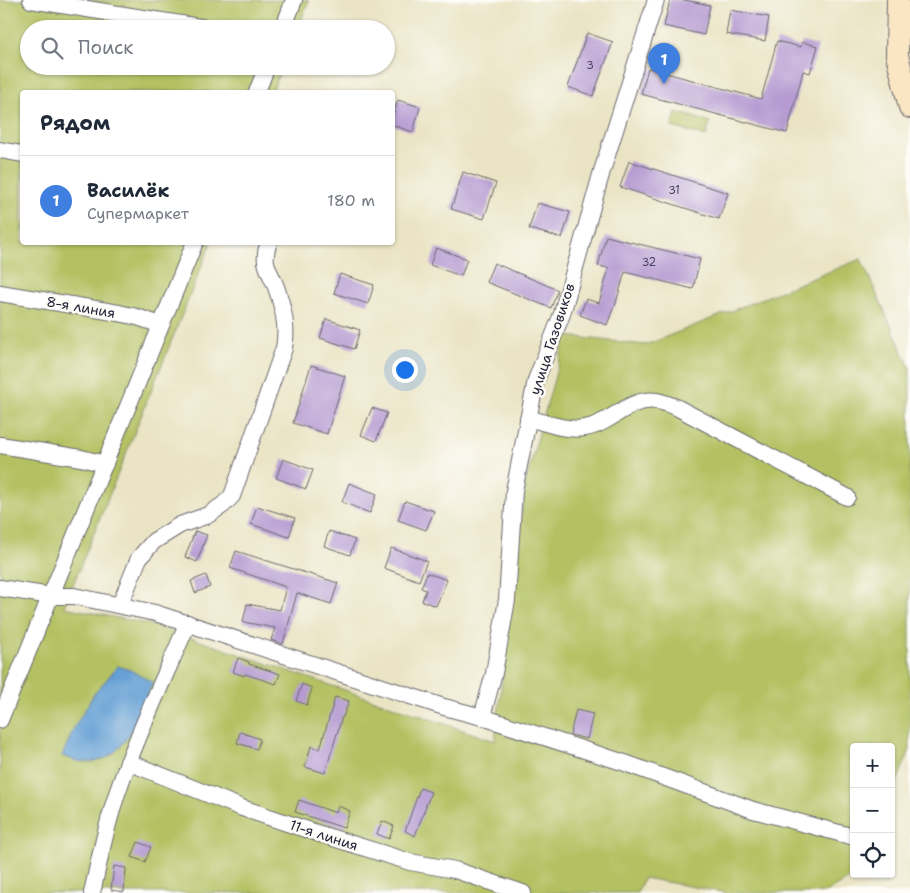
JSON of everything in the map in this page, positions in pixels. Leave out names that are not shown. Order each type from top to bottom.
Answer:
[{"type":"street","points":[[31,0],[156,20]]},
{"type":"street","points":[[286,20],[294,0]]},
{"type":"street","name":"улица Газовиков","points":[[482,717],[494,673],[507,600],[514,491],[536,380],[562,314],[602,171],[656,0]]},
{"type":"street","points":[[898,0],[897,55],[910,107]]},
{"type":"street","points":[[258,90],[264,75]]},
{"type":"street","points":[[0,150],[20,154]]},
{"type":"street","points":[[0,720],[194,245]]},
{"type":"street","points":[[120,605],[139,558],[154,541],[180,525],[208,515],[232,496],[284,348],[286,335],[286,324],[276,287],[266,265],[268,245]]},
{"type":"street","name":"8-я линия","points":[[0,293],[119,313],[161,325]]},
{"type":"street","points":[[528,418],[568,429],[587,428],[602,423],[625,409],[644,401],[656,401],[676,407],[847,497]]},
{"type":"street","points":[[0,445],[82,458],[105,464]]},
{"type":"street","points":[[0,588],[51,596],[74,596],[155,613],[624,763],[753,810],[850,836]]},
{"type":"street","points":[[92,893],[104,840],[128,762],[188,623]]},
{"type":"street","name":"11-я линия","points":[[128,762],[242,808],[317,833],[410,862],[455,870],[523,893]]},
{"type":"green space","points":[[0,0],[309,0],[301,20],[20,20],[20,75],[279,75],[273,90],[20,90],[20,245],[210,245],[64,607],[153,625],[495,741],[525,484],[566,336],[646,345],[861,259],[910,368],[910,750],[895,786],[895,743],[850,743],[850,878],[825,893],[727,893],[644,878],[637,893],[0,893]]},
{"type":"green space","points":[[676,112],[710,122],[706,136],[672,127]]},
{"type":"water","points":[[118,666],[153,682],[129,734],[121,746],[111,755],[99,761],[82,762],[62,756],[74,728],[94,694]]},
{"type":"building","points":[[670,0],[684,0],[710,5],[704,35],[664,26]]},
{"type":"building","points":[[730,10],[769,17],[765,41],[726,34]]},
{"type":"building","points":[[587,33],[613,42],[593,96],[568,87]]},
{"type":"building","points":[[777,41],[801,47],[802,42],[818,46],[810,73],[803,71],[787,133],[641,94],[648,68],[761,99]]},
{"type":"building","points":[[398,100],[420,107],[413,132],[395,126],[395,109]]},
{"type":"building","points":[[629,161],[728,193],[719,219],[620,187]]},
{"type":"building","points":[[463,172],[496,183],[484,219],[451,209]]},
{"type":"building","points":[[537,203],[570,212],[562,238],[529,229]]},
{"type":"building","points":[[606,236],[700,259],[693,289],[625,272],[607,325],[580,315],[586,299],[599,303],[609,268],[598,266]]},
{"type":"building","points":[[436,248],[467,259],[461,276],[430,265]]},
{"type":"building","points":[[494,263],[558,290],[551,308],[486,282]]},
{"type":"building","points":[[340,274],[374,285],[368,304],[334,293]]},
{"type":"building","points":[[326,319],[360,330],[354,349],[320,338]]},
{"type":"building","points":[[311,365],[345,376],[327,434],[293,423]]},
{"type":"building","points":[[372,408],[387,413],[376,441],[361,435]]},
{"type":"building","points":[[283,459],[313,470],[306,489],[276,478]]},
{"type":"building","points":[[349,483],[377,494],[370,513],[342,502]]},
{"type":"building","points":[[405,501],[434,511],[426,530],[398,520]]},
{"type":"building","points":[[257,506],[295,518],[289,537],[251,524]]},
{"type":"building","points":[[195,531],[207,535],[197,562],[185,557]]},
{"type":"building","points":[[329,531],[355,540],[350,555],[324,546]]},
{"type":"building","points":[[391,548],[427,561],[419,581],[384,568]]},
{"type":"building","points":[[236,551],[338,583],[331,604],[297,593],[283,644],[271,640],[275,628],[243,622],[247,604],[280,610],[286,587],[230,568]]},
{"type":"building","points":[[427,573],[447,580],[436,606],[422,601],[426,590],[421,588]]},
{"type":"building","points":[[206,575],[210,587],[195,593],[191,581]]},
{"type":"building","points":[[238,658],[249,662],[249,664],[280,674],[276,684],[233,672]]},
{"type":"building","points":[[302,684],[312,688],[307,705],[296,701]]},
{"type":"building","points":[[335,697],[349,701],[342,717],[325,773],[305,767],[311,746],[320,749]]},
{"type":"building","points":[[576,710],[593,714],[587,739],[570,735]]},
{"type":"building","points":[[240,732],[260,739],[257,749],[237,743]]},
{"type":"building","points":[[420,788],[431,792],[415,836],[405,831]]},
{"type":"building","points":[[299,800],[336,813],[338,806],[350,811],[344,828],[295,812]]},
{"type":"building","points":[[382,821],[394,826],[389,839],[377,834]]},
{"type":"building","points":[[138,842],[151,847],[145,862],[132,857]]},
{"type":"building","points":[[114,866],[126,868],[124,892],[111,890]]},
{"type":"place","name":"Василёк","points":[[664,84]]}]
